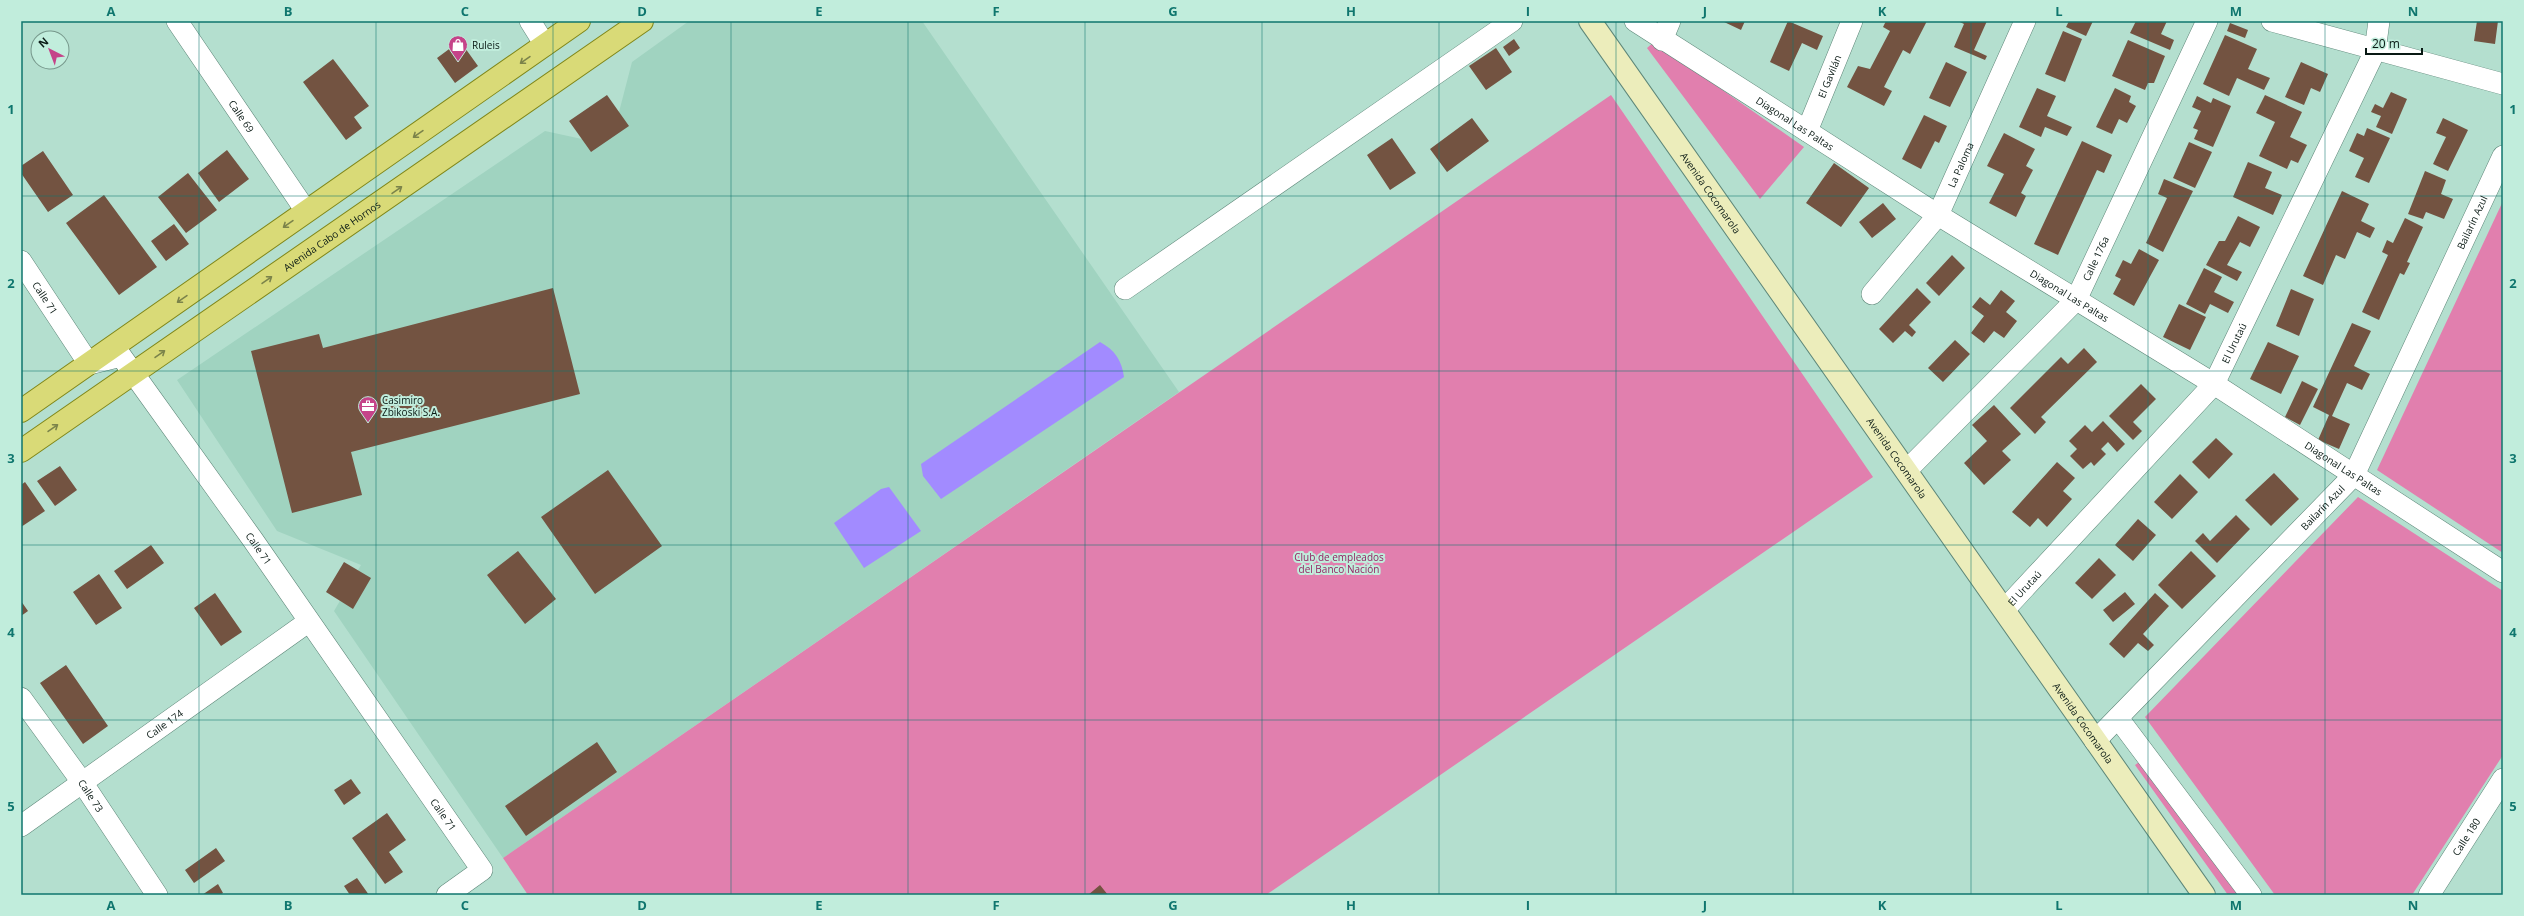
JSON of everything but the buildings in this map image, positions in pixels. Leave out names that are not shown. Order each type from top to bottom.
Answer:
[{"type":"main road","points":[[21,411],[579,21]]},
{"type":"main road","name":"Avenida Cabo de Hornos","points":[[21,451],[642,21]]},
{"type":"main road","name":"Avenida Cocomarola","points":[[1590,21],[2204,895]]},
{"type":"street","name":"Calle 69","points":[[177,21],[306,211]]},
{"type":"street","points":[[530,21],[545,44]]},
{"type":"street","points":[[1125,289],[1512,21]]},
{"type":"street","name":"Diagonal Las Paltas","points":[[1635,21],[1662,40],[1938,215],[2214,384],[2503,572]]},
{"type":"street","points":[[1662,40],[1670,21]]},
{"type":"street","name":"El Gavilán","points":[[1807,131],[1852,21]]},
{"type":"street","name":"La Paloma","points":[[1872,294],[1938,215],[2026,21]]},
{"type":"street","name":"Calle 176a","points":[[1906,471],[2076,300],[2207,21]]},
{"type":"street","points":[[2272,21],[2375,51],[2503,84]]},
{"type":"street","name":"El Urutaú","points":[[2004,610],[2214,384],[2375,51],[2379,21]]},
{"type":"street","name":"Bailarín Azul","points":[[2096,741],[2354,475],[2503,156]]},
{"type":"street","name":"Calle 71","points":[[21,261],[89,364],[121,356],[248,534],[482,870],[447,895]]},
{"type":"street","name":"Calle 174","points":[[21,826],[308,622]]},
{"type":"street","name":"Calle 73","points":[[21,698],[82,782],[157,895]]},
{"type":"street","points":[[2118,718],[2252,895]]},
{"type":"street","name":"Calle 180","points":[[2429,895],[2503,778]]},
{"type":"shaded area","points":[[689,21],[922,21],[1179,392],[503,858],[334,611],[361,565],[277,531],[177,380],[545,131],[582,139],[598,128],[619,112],[632,62]]},
{"type":"shaded area","points":[[1100,342],[1117,356],[1122,366],[1124,377],[941,499],[923,476],[921,464]]},
{"type":"shaded area","points":[[889,487],[921,531],[864,568],[834,523],[881,489]]},
{"type":"green space","points":[[1654,42],[1804,147],[1760,199],[1647,48]]},
{"type":"green space","name":"Club de empleados del Banco Nación","points":[[1611,95],[1873,477],[1266,895],[528,895],[503,858]]},
{"type":"green space","points":[[2503,201],[2503,553],[2377,470]]},
{"type":"green space","points":[[2358,497],[2503,591],[2503,755],[2412,895],[2275,895],[2145,717]]},
{"type":"green space","points":[[2146,757],[2244,895],[2228,895],[2135,765]]},
{"type":"place","name":"Ruleis","points":[[458,62]]},
{"type":"place","name":"Casimiro Zbikoski S.A.","points":[[368,423]]}]
